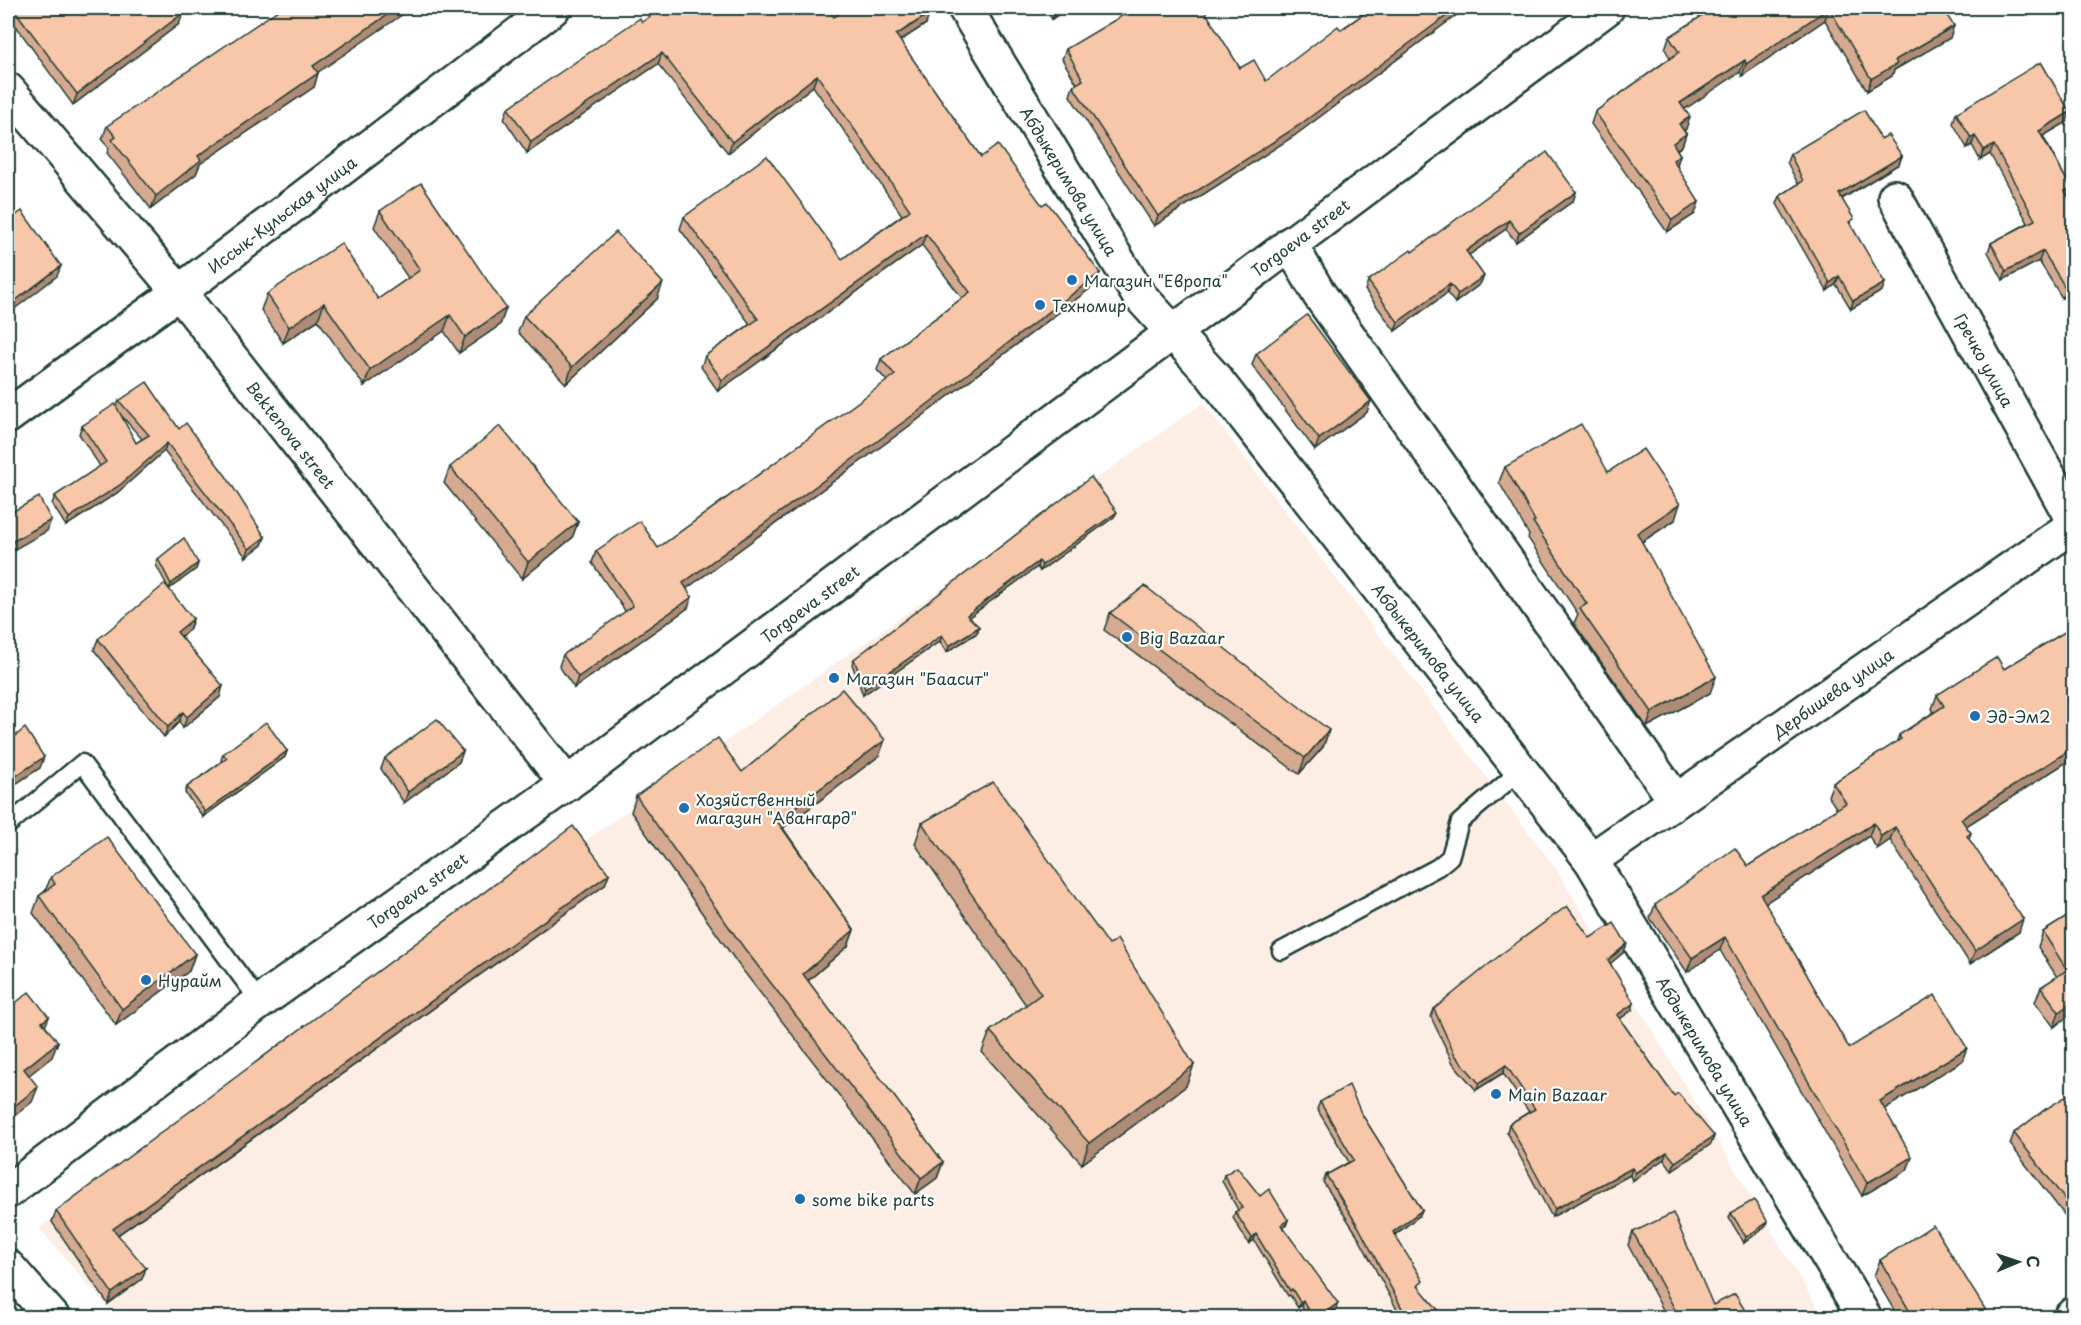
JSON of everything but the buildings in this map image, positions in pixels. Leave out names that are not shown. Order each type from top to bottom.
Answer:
[{"type":"street","name":"Иссык-Кульская улица","points":[[8,416],[179,292],[553,8]]},
{"type":"street","name":"Абдыкеримова улица","points":[[965,8],[1138,294],[1213,376],[1591,860],[1865,1317]]},
{"type":"street","name":"Torgoeva street","points":[[8,1191],[261,1002],[567,784],[1607,8]]},
{"type":"street","name":"Bektenova street","points":[[8,90],[179,292],[567,784]]},
{"type":"street","name":"Гречко улица","points":[[1895,197],[2073,523]]},
{"type":"street","points":[[1290,244],[1319,294],[1676,801]]},
{"type":"street","name":"Дербишева улица","points":[[1591,860],[2073,523]]},
{"type":"street","points":[[8,1267],[53,1317]]},
{"type":"street","points":[[2070,1317],[2073,1314]]},
{"type":"lane","points":[[8,825],[82,763],[261,1002]]},
{"type":"lane","points":[[1281,951],[1438,867],[1450,857],[1460,822],[1521,770]]},
{"type":"shaded area","name":"Big Bazaar","points":[[1203,403],[1557,870],[1823,1317],[116,1317],[39,1228]]},
{"type":"place","name":"Магазин \"Европа\"","points":[[1072,280]]},
{"type":"place","name":"Техномир","points":[[1040,305]]},
{"type":"place","name":"Big Bazaar","points":[[1127,637]]},
{"type":"place","name":"Магазин \"Баасит\"","points":[[834,678]]},
{"type":"place","name":"Эд-Эм2","points":[[1975,716]]},
{"type":"place","name":"Хозяйственный магазин \"Авангард\"","points":[[684,808]]},
{"type":"place","name":"Нурайм","points":[[146,980]]},
{"type":"place","name":"Main Bazaar","points":[[1496,1094]]},
{"type":"place","name":"some bike parts","points":[[800,1199]]}]
